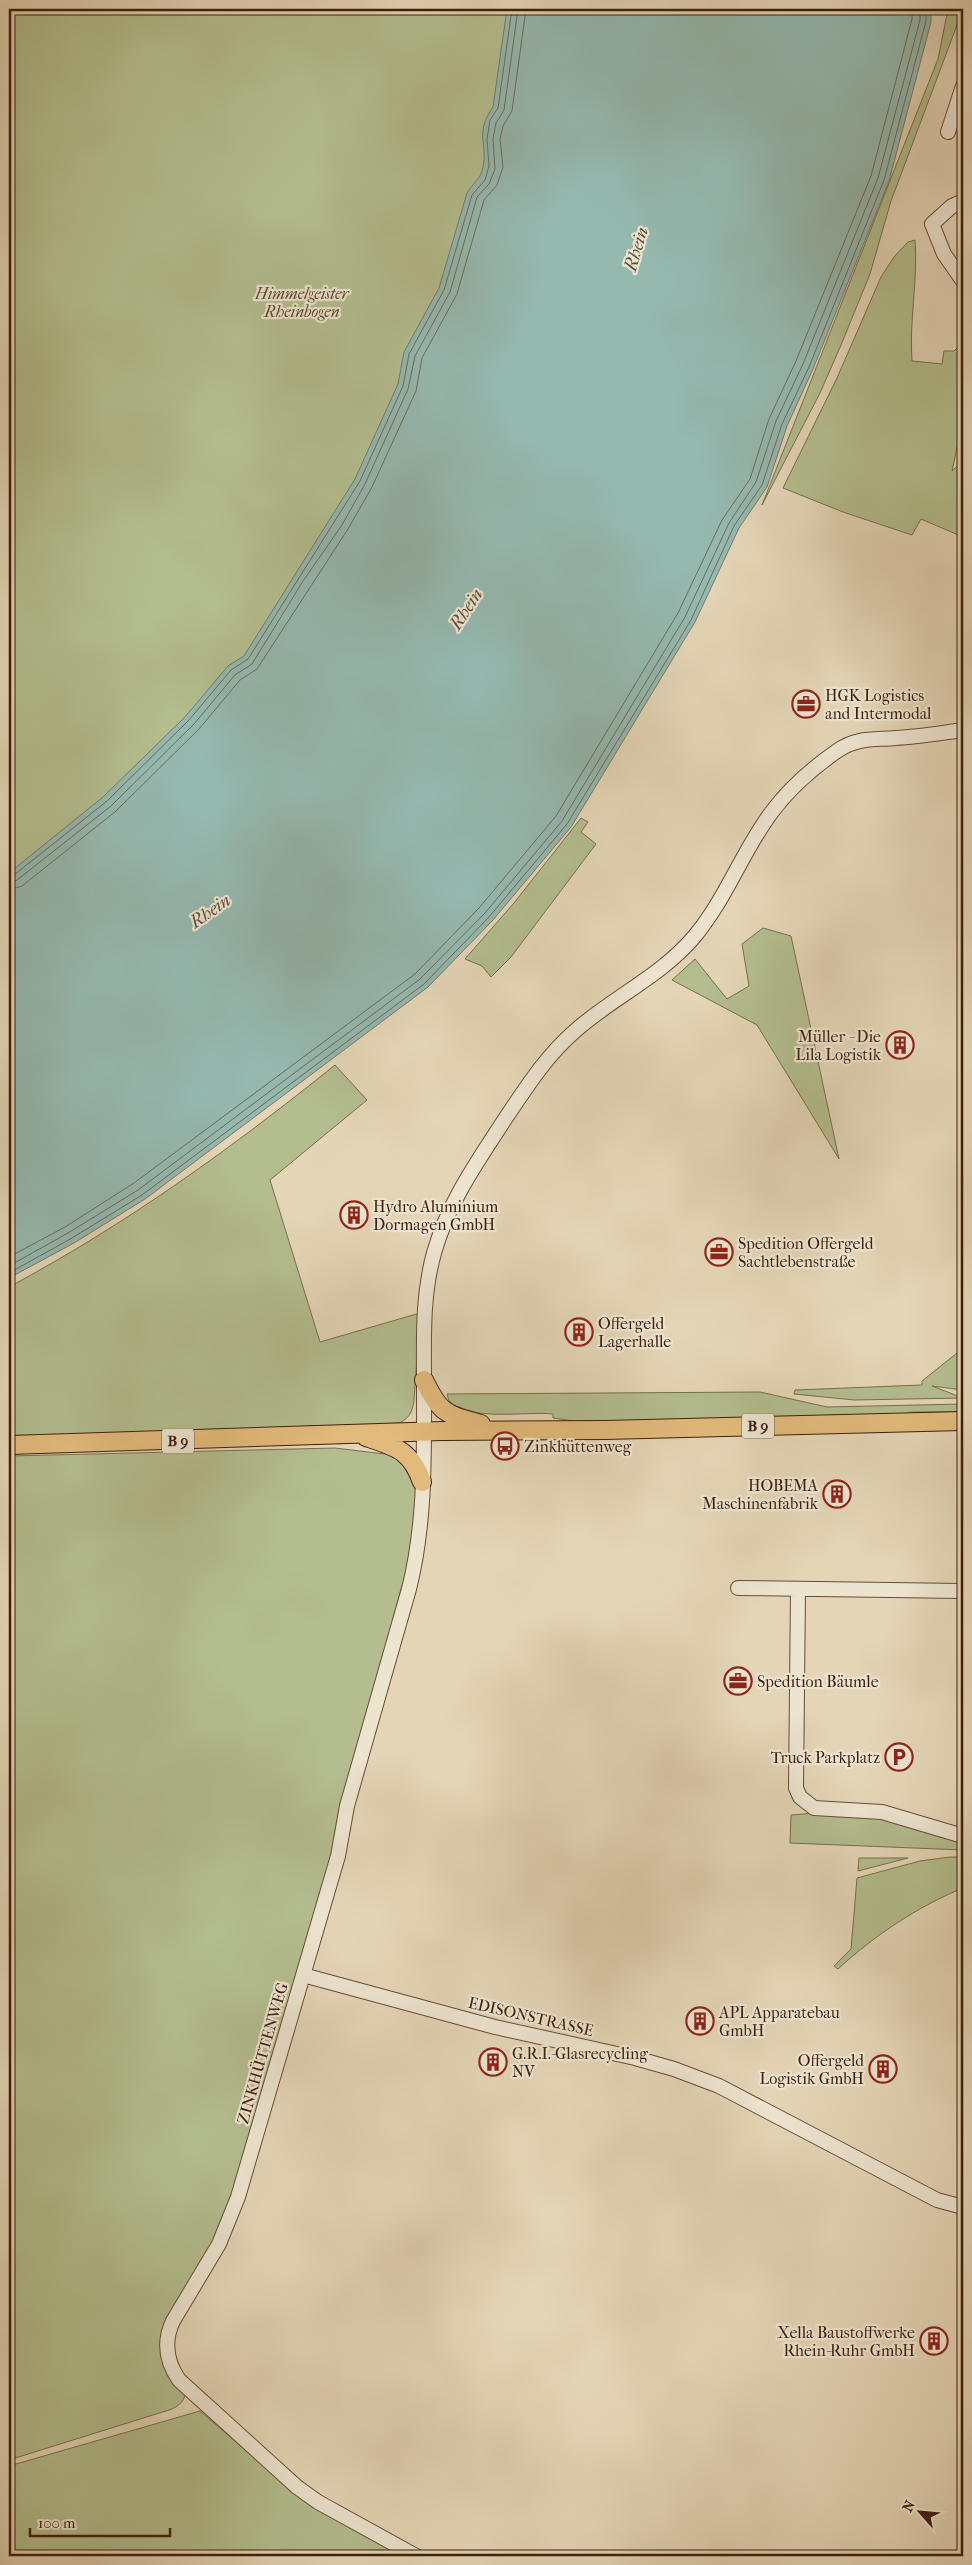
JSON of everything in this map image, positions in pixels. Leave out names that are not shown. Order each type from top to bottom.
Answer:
[{"type":"main road","points":[[424,1380],[434,1401],[446,1412],[461,1419],[501,1430]]},
{"type":"main road","name":"B 9","points":[[9,1445],[229,1440],[354,1433],[605,1430],[963,1421]]},
{"type":"main road","points":[[354,1433],[404,1452],[415,1464],[422,1482]]},
{"type":"street","points":[[948,132],[963,86]]},
{"type":"street","points":[[963,200],[952,206],[932,224],[944,254],[963,281]]},
{"type":"street","name":"ZINKHÜTTENWEG","points":[[416,2556],[318,2502],[297,2487],[179,2380],[171,2366],[167,2353],[168,2331],[219,2244],[231,2217],[338,1856],[347,1806],[414,1570],[420,1532],[424,1380],[423,1323],[426,1287],[444,1224],[463,1184],[528,1086],[555,1050],[591,1017],[641,984],[678,954],[708,919],[772,813],[789,793],[835,752],[851,742],[863,739],[895,739],[963,730]]},
{"type":"street","points":[[738,1588],[963,1591]]},
{"type":"street","points":[[798,1589],[796,1788],[805,1803],[825,1810],[882,1812],[963,1836]]},
{"type":"street","name":"EDISONSTRASSE","points":[[303,1975],[486,2024],[635,2058],[674,2069],[719,2086],[937,2200],[963,2207]]},
{"type":"green space","name":"Himmelgeister Rheinbogen","points":[[9,9],[698,9],[9,1027]]},
{"type":"green space","points":[[948,9],[963,9],[891,201],[870,274],[820,393],[762,505],[938,59]]},
{"type":"green space","points":[[915,240],[912,361],[942,364],[944,351],[954,351],[960,345],[963,345],[963,419],[952,471],[963,461],[963,537],[921,519],[912,535],[843,512],[783,488],[837,378],[881,277],[894,257],[908,242]]},
{"type":"green space","points":[[581,818],[588,822],[581,832],[596,844],[511,957],[491,977],[482,966],[465,959],[514,903]]},
{"type":"green space","points":[[763,928],[791,936],[839,1159],[757,1025],[672,980],[695,959],[727,999],[749,986],[742,944]]},
{"type":"green space","points":[[335,1065],[367,1100],[270,1180],[320,1342],[420,1313],[414,1401],[406,1419],[400,1423],[270,1430],[9,1436],[9,1287],[94,1238],[177,1184],[257,1126]]},
{"type":"green space","points":[[957,1353],[963,1357],[963,1390],[932,1386],[963,1398],[854,1400],[794,1394],[795,1390],[922,1385],[922,1381]]},
{"type":"green space","points":[[760,1392],[827,1407],[963,1404],[963,1412],[911,1412],[904,1417],[595,1424],[553,1418],[553,1414],[542,1413],[484,1414],[458,1407],[449,1401],[447,1394]]},
{"type":"green space","points":[[335,1448],[385,1454],[400,1460],[403,1458],[416,1488],[413,1557],[401,1589],[335,1842],[254,2124],[221,2227],[175,2307],[170,2376],[185,2395],[177,2406],[168,2411],[9,2460],[9,1456]]},
{"type":"green space","points":[[816,1813],[867,1814],[963,1840],[963,1850],[790,1843],[791,1815]]},
{"type":"green space","points":[[963,1857],[963,1888],[929,1904],[897,1923],[838,1969],[834,1966],[851,1949],[857,1878],[920,1861]]},
{"type":"green space","points":[[859,1858],[908,1858],[858,1871]]},
{"type":"green space","points":[[200,2411],[270,2471],[406,2556],[9,2556],[9,2466]]},
{"type":"water","name":"Rhein","points":[[507,9],[931,9],[931,22],[889,181],[813,369],[787,426],[767,487],[739,528],[695,622],[571,827],[493,920],[428,987],[145,1199],[74,1243],[9,1278],[9,873],[103,797],[185,717],[228,666],[244,656],[355,479],[398,384],[404,352],[439,288],[467,193],[482,171],[484,124],[493,107]]},
{"type":"place","name":"HGK Logistics and Intermodal","points":[[806,704]]},
{"type":"place","name":"Müller - Die Lila Logistik","points":[[900,1045]]},
{"type":"place","name":"Hydro Aluminium Dormagen GmbH","points":[[354,1215]]},
{"type":"place","name":"Spedition Offergeld Sachtlebenstraße","points":[[719,1252]]},
{"type":"place","name":"Offergeld Lagerhalle","points":[[579,1332]]},
{"type":"place","name":"Zinkhüttenweg","points":[[505,1446]]},
{"type":"place","name":"HOBEMA Maschinenfabrik","points":[[837,1494]]},
{"type":"place","name":"Spedition Bäumle","points":[[738,1681]]},
{"type":"place","name":"Truck Parkplatz","points":[[899,1757]]},
{"type":"place","name":"APL Apparatebau GmbH","points":[[700,2021]]},
{"type":"place","name":"G.R.I.-Glasrecycling NV","points":[[493,2062]]},
{"type":"place","name":"Offergeld Logistik GmbH","points":[[883,2069]]},
{"type":"place","name":"Xella Baustoffwerke Rhein-Ruhr GmbH","points":[[934,2341]]}]
